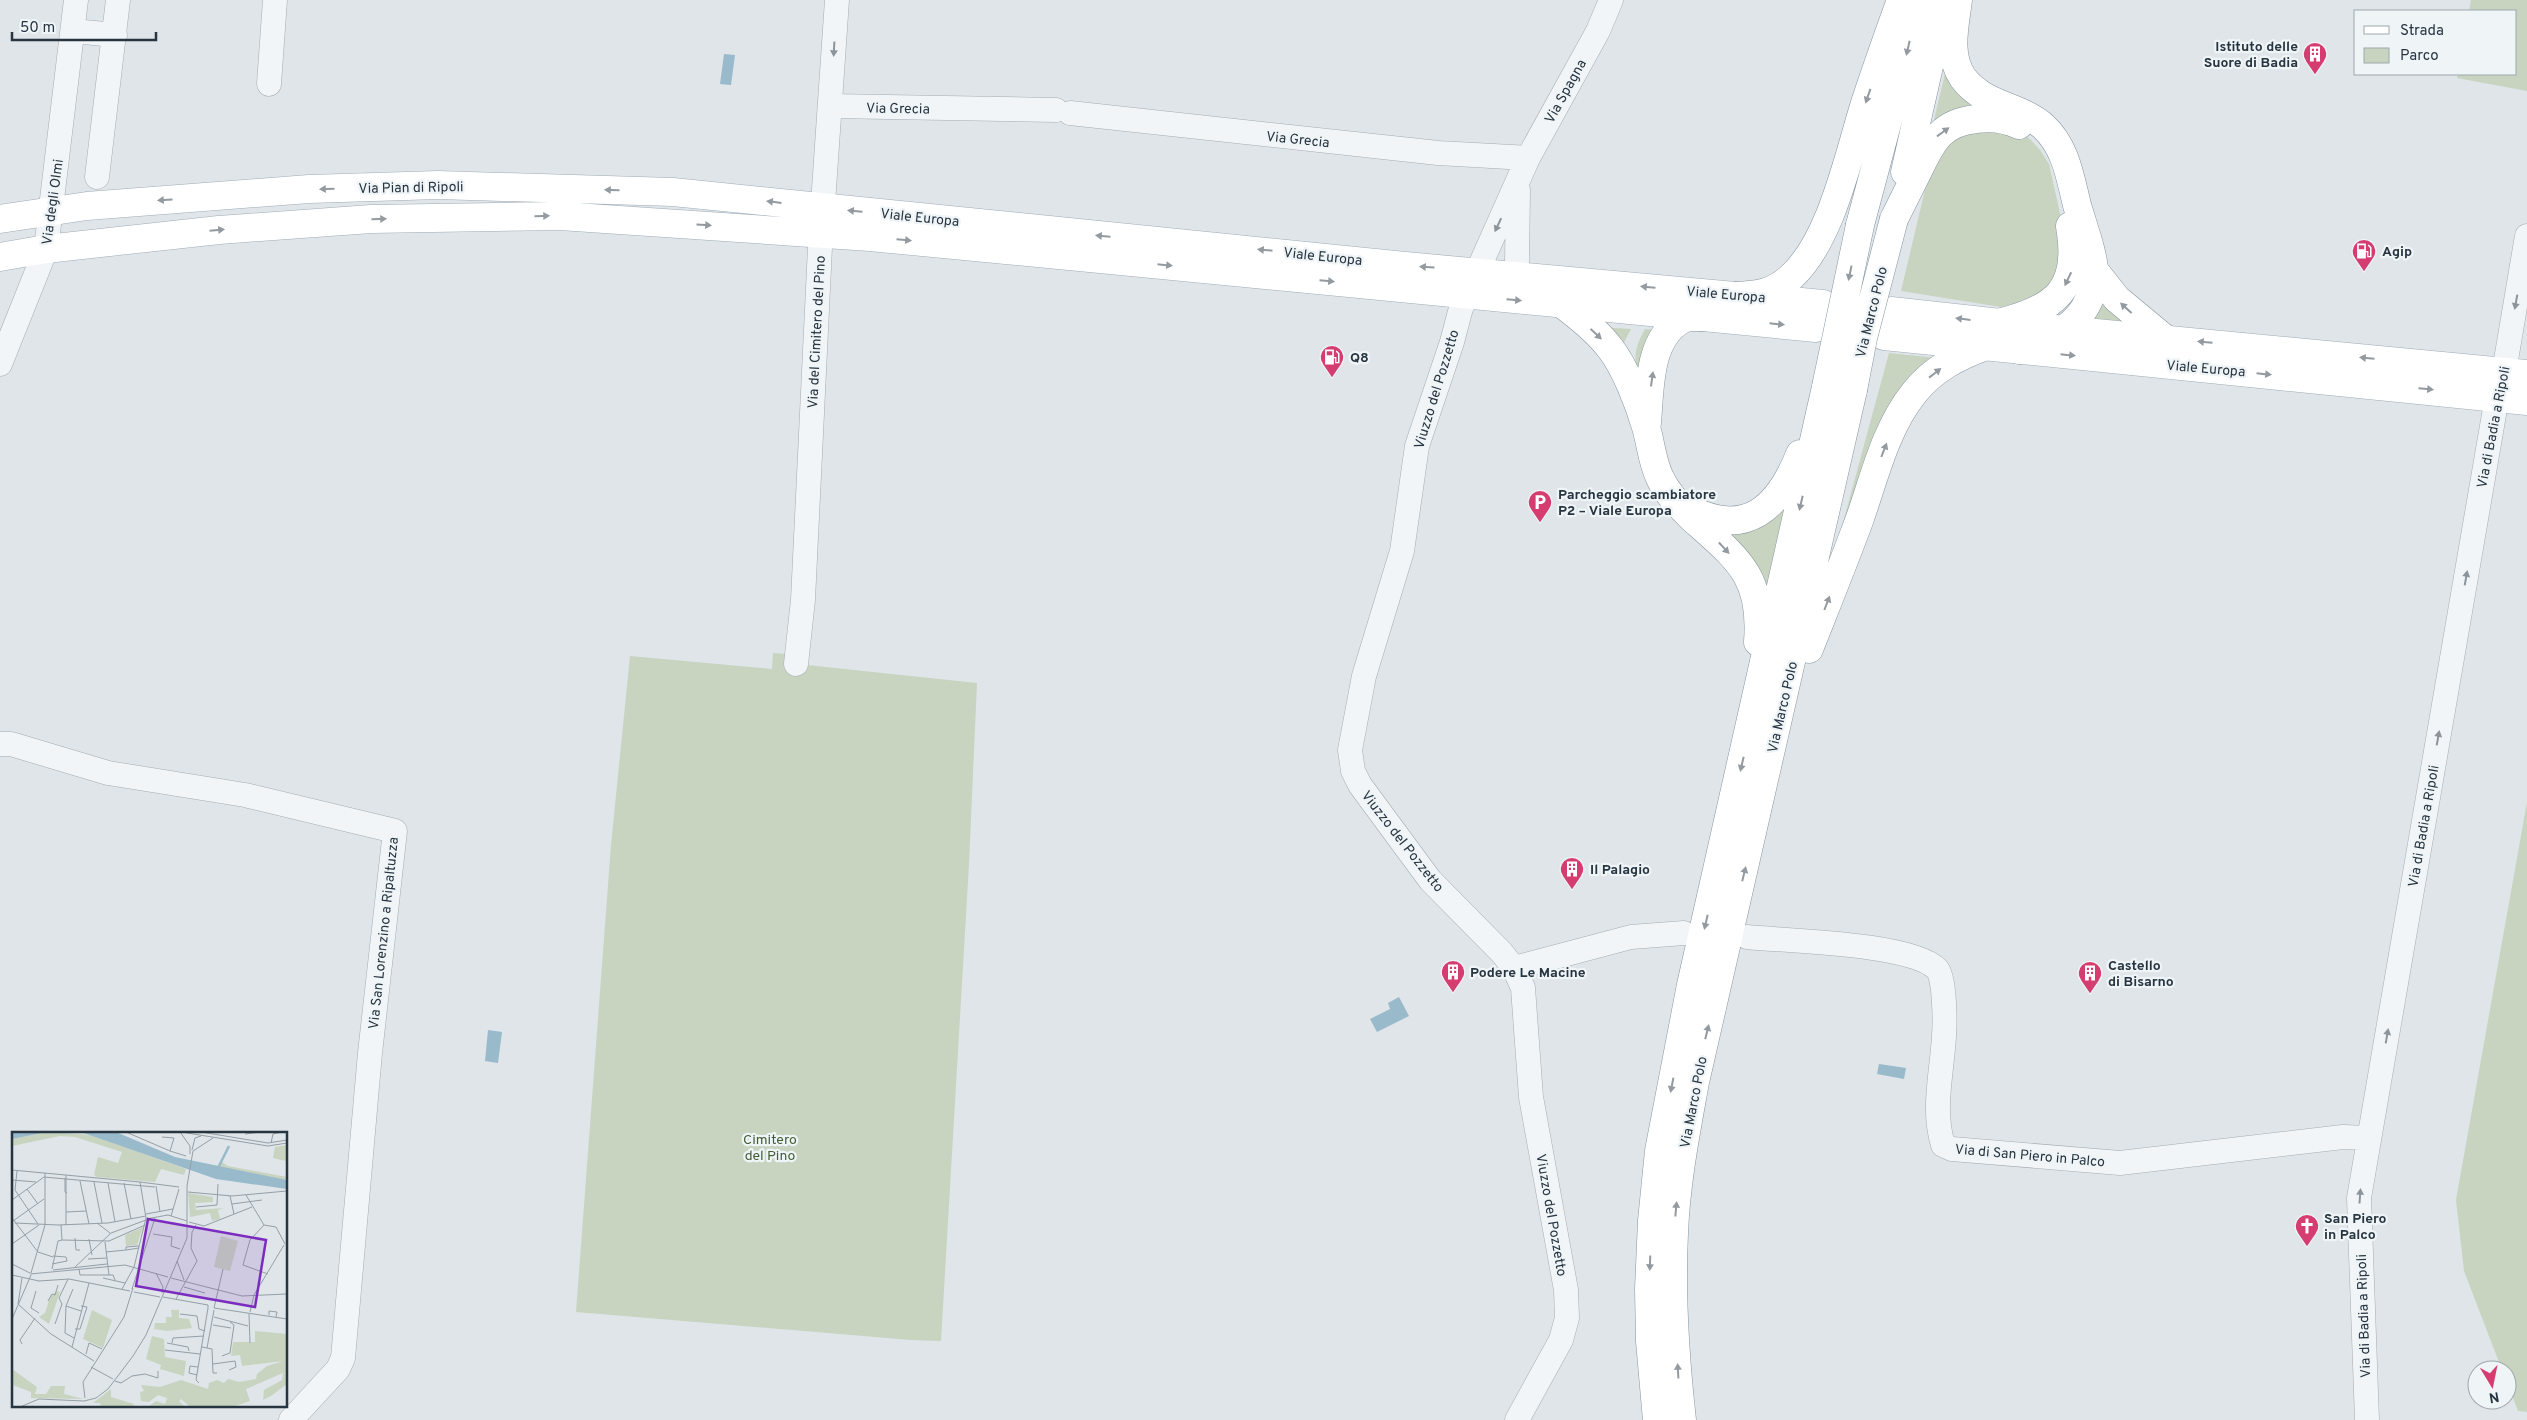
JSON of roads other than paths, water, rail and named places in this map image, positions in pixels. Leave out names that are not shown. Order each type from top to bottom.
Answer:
[{"type":"main road","points":[[1736,296],[1759,295],[1780,286],[1797,272],[1814,250],[1844,171],[1901,0]]},
{"type":"main road","name":"Via Marco Polo","points":[[1658,1420],[1650,1341],[1649,1289],[1652,1221],[1659,1151],[1691,985],[1826,387],[1860,225],[1907,49],[1918,0]]},
{"type":"main road","name":"Via Marco Polo","points":[[1682,1420],[1674,1306],[1674,1251],[1684,1142],[1695,1082],[1777,729],[1853,390],[1864,331],[1894,219],[1944,0]]},
{"type":"main road","points":[[1958,0],[1953,48],[1960,71],[1980,94],[2033,119],[2043,126],[2060,146],[2094,270],[2117,299],[2164,338]]},
{"type":"main road","points":[[1777,729],[1884,452],[1903,408],[1934,372],[1992,335],[2050,302],[2064,287],[2073,264],[2070,228],[2061,186],[2053,164],[2035,135],[2016,124],[1998,118],[1972,119],[1946,129],[1936,137],[1927,150],[1894,219]]},
{"type":"main road","name":"Via Pian di Ripoli","points":[[0,219],[51,210],[309,189],[438,185],[673,192],[822,220]]},
{"type":"main road","points":[[0,257],[46,248],[219,230],[371,219],[560,216],[822,220]]},
{"type":"main road","name":"Viale Europa","points":[[822,220],[1471,283],[1562,304],[1704,317],[1819,316],[1736,296],[1522,276],[1471,283]]},
{"type":"main road","points":[[2019,350],[2039,344],[2076,321],[2087,306],[2094,270]]},
{"type":"main road","points":[[1562,304],[1611,349],[1623,369],[1646,427],[1660,478],[1676,503],[1737,561],[1750,578],[1756,593],[1759,629],[1750,728]]},
{"type":"main road","points":[[1646,427],[1654,367],[1661,341],[1668,329],[1681,320],[1704,317]]},
{"type":"main road","name":"Viale Europa","points":[[1887,323],[1992,335],[2064,330],[2164,338],[2509,381],[2527,401]]},
{"type":"main road","name":"Viale Europa","points":[[1992,335],[2019,350],[2509,381]]},
{"type":"main road","points":[[1676,503],[1704,517],[1729,521],[1748,518],[1767,507],[1782,492],[1790,479],[1826,387]]},
{"type":"street","name":"Via degli Olmi","points":[[0,364],[46,248],[76,0]]},
{"type":"street","points":[[97,177],[118,0]]},
{"type":"street","points":[[269,84],[276,0]]},
{"type":"street","name":"Via del Cimitero del Pino","points":[[796,664],[803,600],[822,220],[836,0]]},
{"type":"street","name":"Via Spagna","points":[[1471,283],[1528,158],[1598,30],[1611,0]]},
{"type":"street","points":[[73,31],[114,35]]},
{"type":"street","name":"Via Grecia","points":[[830,106],[1063,112],[1332,142],[1528,158]]},
{"type":"street","name":"Via Spagna","points":[[1518,181],[1517,262],[1522,276]]},
{"type":"street","name":"Via di Badia a Ripoli","points":[[2367,1420],[2360,1198],[2368,1138],[2509,381],[2527,236]]},
{"type":"street","name":"Viuzzo del Pozzetto","points":[[1471,283],[1417,446],[1402,551],[1364,676],[1350,750],[1353,771],[1360,785],[1430,880],[1514,968],[1523,988],[1531,1097],[1566,1290],[1567,1318],[1561,1340],[1517,1420]]},
{"type":"street","name":"Via San Lorenzino a Ripaltuzza","points":[[0,744],[11,744],[108,773],[245,795],[395,831],[370,1053],[343,1358],[338,1369],[292,1420]]},
{"type":"street","points":[[1514,968],[1631,937],[1684,933]]},
{"type":"street","name":"Via di San Piero in Palco","points":[[1747,937],[1882,949],[1918,958],[1937,969],[1942,981],[1944,1035],[1938,1099],[1939,1130],[1944,1145],[1952,1149],[2120,1163],[2343,1137],[2368,1138]]},
{"type":"water","points":[[724,54],[735,55],[731,85],[720,84]]},
{"type":"water","points":[[1399,997],[1409,1016],[1377,1032],[1370,1019],[1390,1009],[1388,1003]]},
{"type":"water","points":[[488,1030],[502,1032],[498,1063],[485,1061]]},
{"type":"water","points":[[1879,1064],[1906,1068],[1904,1079],[1877,1074]]},
{"type":"place","name":"Istituto delle Suore di Badia","points":[[2315,75]]},
{"type":"place","name":"Agip","points":[[2364,272]]},
{"type":"place","name":"Q8","points":[[1332,378]]},
{"type":"place","name":"Parcheggio scambiatore P2 – Viale Europa","points":[[1540,523]]},
{"type":"place","name":"Il Palagio","points":[[1572,890]]},
{"type":"place","name":"Podere Le Macine","points":[[1453,993]]},
{"type":"place","name":"Castello di Bisarno","points":[[2090,994]]},
{"type":"place","name":"San Piero in Palco","points":[[2307,1247]]},
{"type":"park label","name":"Cimitero del Pino","points":[[770,1148]]}]
